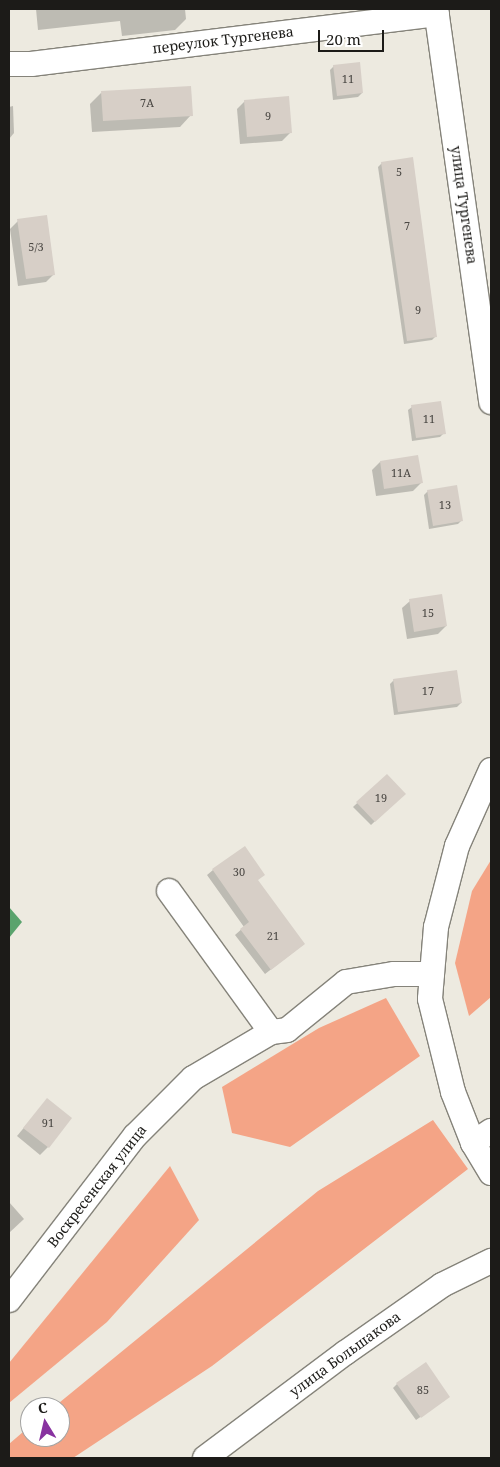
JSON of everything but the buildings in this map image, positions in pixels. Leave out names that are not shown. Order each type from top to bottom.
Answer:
[{"type":"street","name":"переулок Тургенева","points":[[9,64],[436,11]]},
{"type":"street","name":"улица Тургенева","points":[[436,11],[491,402]]},
{"type":"street","points":[[491,770],[458,846],[436,927],[430,999],[453,1092],[482,1137],[491,1173]]},
{"type":"street","points":[[169,890],[271,1032]]},
{"type":"street","name":"Воскресенская улица","points":[[9,1300],[134,1136],[193,1078],[271,1032],[287,1030],[346,982],[394,974],[432,974]]},
{"type":"street","name":"улица Большакова","points":[[205,1458],[345,1353],[442,1285],[491,1260]]},
{"type":"shaded area","points":[[491,860],[491,997],[469,1016],[455,963],[472,891]]},
{"type":"shaded area","points":[[9,907],[22,922],[9,938]]},
{"type":"shaded area","points":[[386,998],[420,1056],[290,1147],[232,1133],[222,1087],[319,1028]]},
{"type":"shaded area","points":[[433,1120],[468,1169],[212,1366],[73,1458],[9,1458],[9,1444],[20,1435],[20,1447],[70,1447],[70,1397],[66,1397],[318,1191]]},
{"type":"shaded area","points":[[170,1166],[199,1220],[107,1322],[9,1403],[9,1363]]}]
